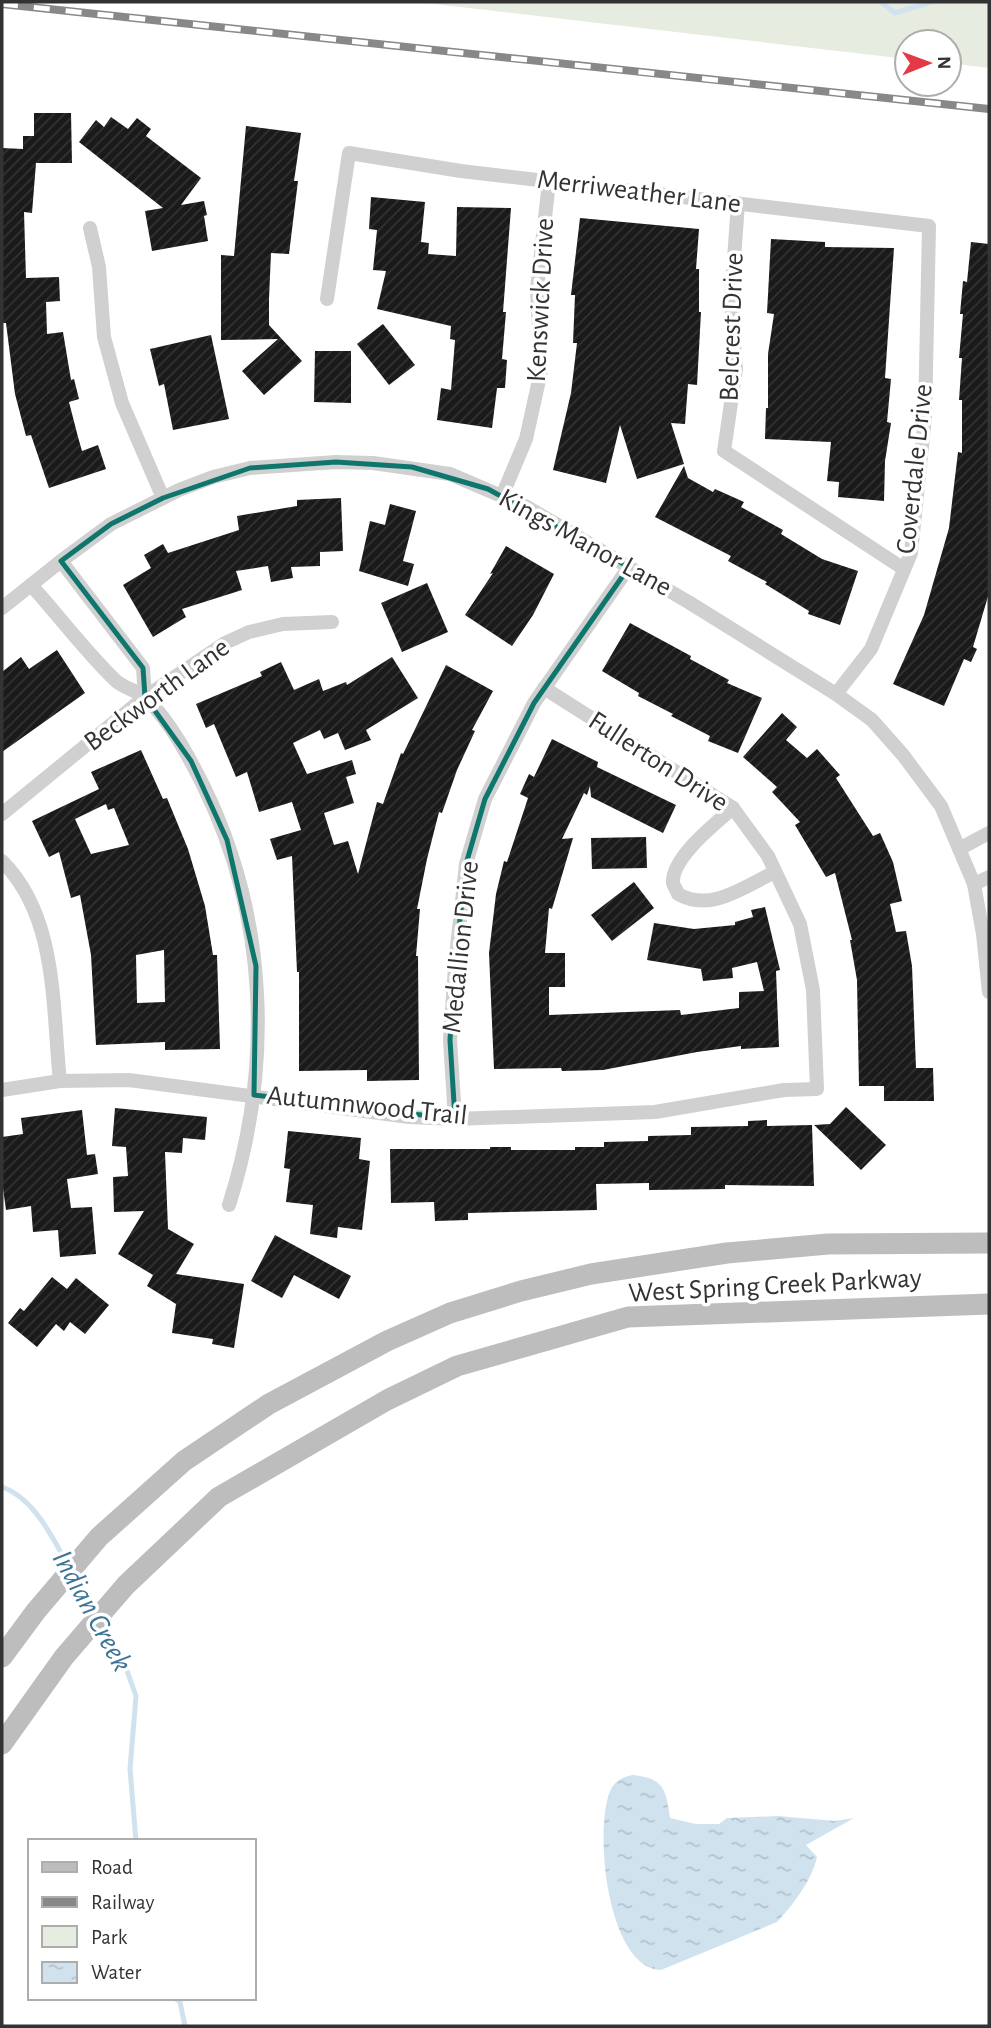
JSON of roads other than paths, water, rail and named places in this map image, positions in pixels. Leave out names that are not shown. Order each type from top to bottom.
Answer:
[{"type":"main road","name":"West Spring Creek Parkway","points":[[2,1657],[36,1611],[99,1537],[184,1461],[269,1404],[387,1341],[450,1313],[591,1273],[727,1253],[828,1244],[989,1243]]},
{"type":"main road","name":"West Spring Creek Parkway","points":[[2,1744],[64,1657],[127,1585],[219,1497],[387,1400],[457,1366],[628,1317],[989,1304]]},
{"type":"street","name":"Merriweather Lane","points":[[327,299],[349,153],[461,171],[929,226]]},
{"type":"street","name":"Kenswick Drive","points":[[502,496],[526,439],[541,371],[537,289],[549,182]]},
{"type":"street","name":"Belcrest Drive","points":[[738,204],[731,301],[736,369],[724,451],[904,569]]},
{"type":"street","name":"Coverdale Drive","points":[[836,694],[870,649],[911,553],[925,417],[929,226]]},
{"type":"street","points":[[90,228],[99,267],[104,337],[122,403],[163,498]]},
{"type":"street","name":"Kings Manor Lane","points":[[2,608],[111,524],[213,477],[250,468],[336,462],[386,464],[450,474],[527,508],[629,567],[836,694],[872,720],[903,755],[941,806],[974,884],[989,992]]},
{"type":"street","points":[[61,561],[143,668],[145,697]]},
{"type":"street","name":"Medallion Drive","points":[[455,1119],[450,1040],[455,966],[466,864],[485,799],[534,704],[629,567]]},
{"type":"street","points":[[31,585],[117,683],[145,697],[181,746],[219,819],[240,883],[253,944],[259,1024],[254,1095],[229,1205]]},
{"type":"street","name":"Beckworth Lane","points":[[2,814],[145,697],[217,648],[236,637],[283,624],[332,622]]},
{"type":"street","name":"Fullerton Drive","points":[[544,688],[733,808],[768,856],[800,924],[813,990],[817,1089]]},
{"type":"street","points":[[733,808],[695,841],[677,870],[673,883],[678,894],[696,902],[709,901],[775,872]]},
{"type":"street","points":[[958,849],[989,833]]},
{"type":"street","points":[[2,861],[21,884],[40,923],[49,970],[60,1081]]},
{"type":"street","points":[[974,884],[989,877]]},
{"type":"street","name":"Autumnwood Trail","points":[[2,1090],[60,1081],[153,1081],[397,1115],[455,1119],[655,1112],[784,1090],[817,1089]]},
{"type":"water","points":[[632,1775],[657,1782],[665,1792],[670,1818],[696,1824],[719,1824],[727,1818],[778,1816],[835,1821],[854,1818],[806,1845],[817,1857],[815,1866],[801,1892],[777,1922],[661,1970],[643,1963],[628,1946],[617,1922],[609,1893],[605,1863],[606,1808],[613,1786]]},
{"type":"waterway","points":[[881,2],[895,13],[931,2]]},
{"type":"waterway","name":"Indian Creek","points":[[2,1487],[13,1492],[33,1509],[68,1565]]},
{"type":"waterway","name":"Indian Creek","points":[[73,1574],[97,1613]]},
{"type":"waterway","name":"Indian Creek","points":[[102,1622],[122,1657],[136,1696],[130,1769],[136,1839]]},
{"type":"waterway","name":"Indian Creek","points":[[178,2000],[185,2026]]},
{"type":"railway","points":[[2,4],[989,109]]}]
